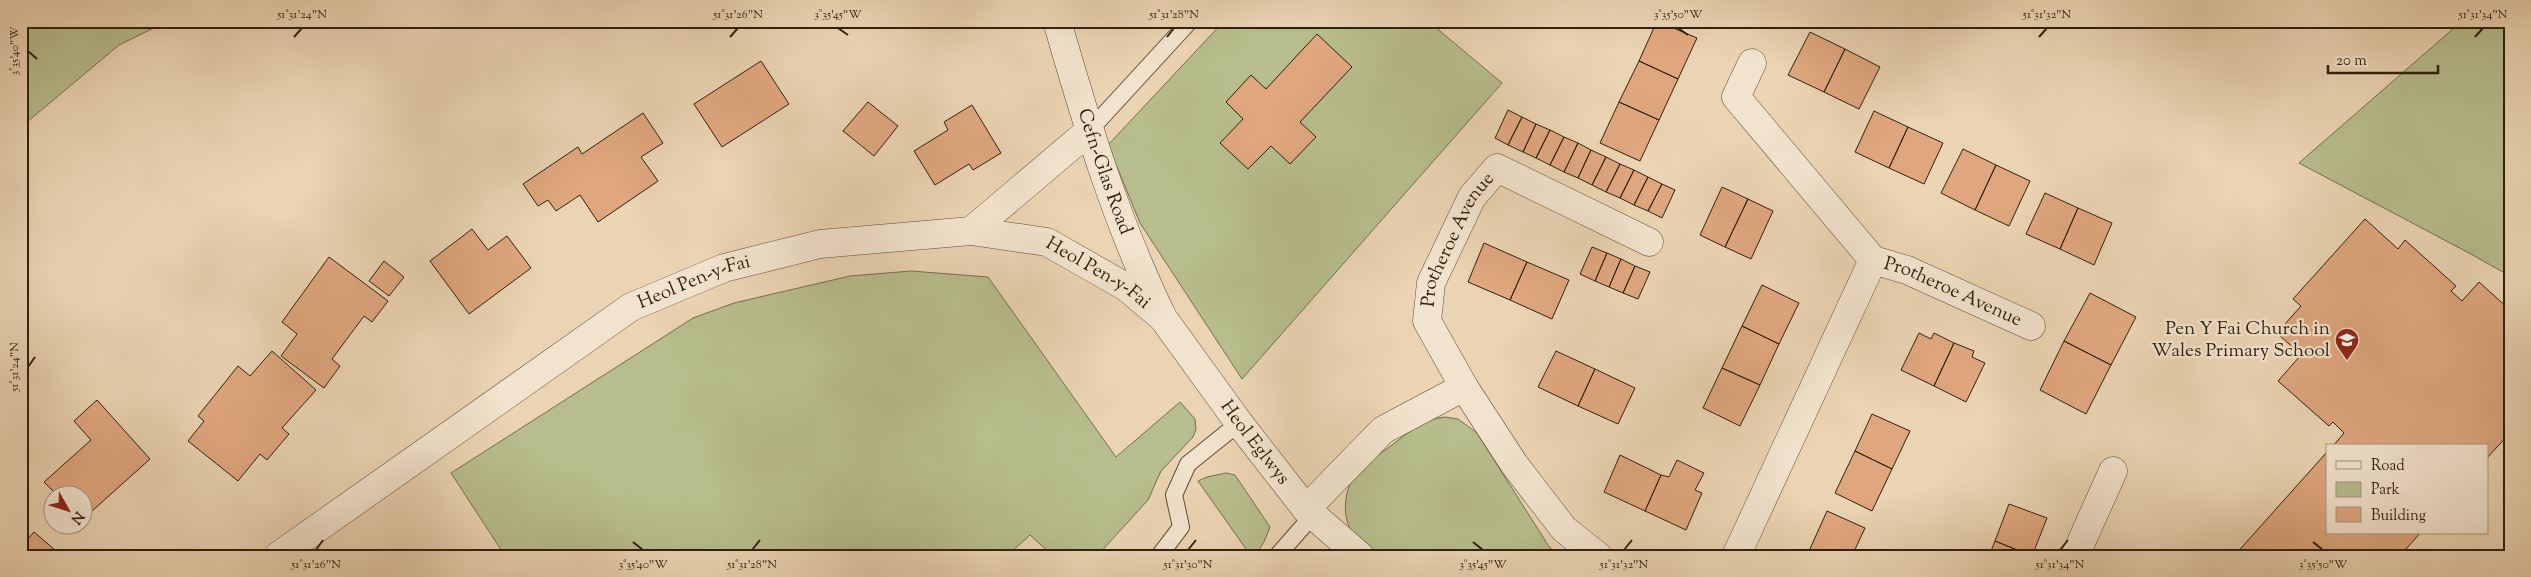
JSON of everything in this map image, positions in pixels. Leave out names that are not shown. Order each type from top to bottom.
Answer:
[{"type":"street","name":"Cefn-Glas Road","points":[[1057,21],[1089,131],[1132,246],[1163,318]]},
{"type":"street","name":"Protheroe Avenue","points":[[1752,63],[1736,97],[1874,260],[1907,270],[2031,326]]},
{"type":"street","points":[[971,231],[1089,131]]},
{"type":"street","name":"Protheroe Avenue","points":[[1598,556],[1564,530],[1514,464],[1464,387],[1427,321],[1431,283],[1472,197],[1497,168],[1649,242]]},
{"type":"street","name":"Heol Pen-y-Fai","points":[[278,556],[631,306],[724,268],[820,244],[971,231],[1047,242],[1126,287],[1163,318]]},
{"type":"street","name":"Protheroe Avenue","points":[[1736,556],[1874,260]]},
{"type":"street","name":"Heol Eglwys","points":[[1163,318],[1239,423],[1310,512],[1360,556]]},
{"type":"street","points":[[1310,512],[1383,430],[1464,387]]},
{"type":"street","points":[[2075,556],[2113,472]]},
{"type":"lane","points":[[1089,131],[1190,21]]},
{"type":"lane","points":[[1159,556],[1181,527],[1174,495],[1188,464],[1239,423]]},
{"type":"lane","points":[[1277,556],[1310,512]]},
{"type":"green space","points":[[21,21],[168,21],[119,45],[21,127]]},
{"type":"green space","points":[[1224,21],[1428,21],[1502,83],[1242,379],[1140,223],[1108,145]]},
{"type":"green space","points":[[2462,21],[2510,21],[2510,276],[2299,163]]},
{"type":"green space","points":[[911,271],[988,277],[1116,457],[1180,402],[1195,419],[1196,429],[1193,437],[1161,471],[1148,500],[1097,556],[1053,556],[1030,535],[1007,556],[505,556],[451,473],[693,318],[734,303],[850,276]]},
{"type":"green space","points":[[1445,417],[1458,419],[1477,433],[1548,545],[1558,556],[1378,556],[1357,539],[1351,531],[1346,513],[1347,493],[1355,475],[1368,462],[1417,427],[1430,420]]},
{"type":"green space","points":[[1226,473],[1235,475],[1270,527],[1264,542],[1255,556],[1251,556],[1198,481]]},
{"type":"building","points":[[1657,21],[1697,38],[1678,79],[1639,61]]},
{"type":"building","points":[[1810,32],[1845,49],[1824,92],[1788,75]]},
{"type":"building","points":[[1317,34],[1352,67],[1300,122],[1316,137],[1290,164],[1271,146],[1248,169],[1220,143],[1243,119],[1226,102],[1251,75],[1266,89]]},
{"type":"building","points":[[1845,49],[1880,67],[1859,109],[1824,92]]},
{"type":"building","points":[[761,61],[789,104],[722,147],[694,104]]},
{"type":"building","points":[[1639,61],[1678,79],[1659,120],[1619,102]]},
{"type":"building","points":[[868,102],[898,126],[874,156],[843,131]]},
{"type":"building","points":[[1619,102],[1659,120],[1640,161],[1600,143]]},
{"type":"building","points":[[972,105],[1001,153],[973,170],[969,164],[935,185],[914,151],[948,130],[944,122]]},
{"type":"building","points":[[1508,110],[1522,117],[1508,145],[1495,138]]},
{"type":"building","points":[[1874,111],[1908,127],[1889,168],[1855,152]]},
{"type":"building","points":[[643,113],[663,143],[641,157],[658,181],[598,222],[580,195],[556,211],[548,200],[538,206],[523,184],[578,147],[582,154]]},
{"type":"building","points":[[1522,117],[1536,124],[1523,152],[1508,145]]},
{"type":"building","points":[[1536,124],[1550,130],[1536,158],[1523,152]]},
{"type":"building","points":[[1908,127],[1943,143],[1924,184],[1889,168]]},
{"type":"building","points":[[1550,130],[1564,137],[1550,165],[1536,158]]},
{"type":"building","points":[[1564,137],[1578,143],[1564,172],[1550,165]]},
{"type":"building","points":[[1578,143],[1591,150],[1578,178],[1564,172]]},
{"type":"building","points":[[1963,149],[1996,165],[1975,210],[1941,193]]},
{"type":"building","points":[[1591,150],[1606,157],[1592,185],[1578,178]]},
{"type":"building","points":[[1606,157],[1620,164],[1606,192],[1592,185]]},
{"type":"building","points":[[1620,164],[1634,170],[1620,198],[1606,192]]},
{"type":"building","points":[[1996,165],[2030,181],[2009,226],[1975,210]]},
{"type":"building","points":[[1634,170],[1648,177],[1634,205],[1620,198]]},
{"type":"building","points":[[1648,177],[1662,184],[1648,211],[1634,205]]},
{"type":"building","points":[[1662,184],[1675,190],[1662,218],[1648,211]]},
{"type":"building","points":[[1722,187],[1748,199],[1725,247],[1700,235]]},
{"type":"building","points":[[2045,193],[2078,208],[2060,249],[2026,234]]},
{"type":"building","points":[[1748,199],[1773,211],[1751,259],[1725,247]]},
{"type":"building","points":[[2078,208],[2112,223],[2094,265],[2060,249]]},
{"type":"building","points":[[2365,219],[2398,249],[2405,240],[2456,286],[2451,291],[2462,301],[2479,282],[2510,310],[2510,433],[2488,457],[2488,444],[2335,444],[2344,433],[2333,422],[2329,426],[2278,381],[2301,355],[2277,333],[2301,306],[2293,299]]},
{"type":"building","points":[[472,229],[488,250],[507,236],[531,268],[469,314],[430,261]]},
{"type":"building","points":[[1484,243],[1527,262],[1510,300],[1468,282]]},
{"type":"building","points":[[1592,247],[1607,253],[1595,281],[1580,274]]},
{"type":"building","points":[[1607,253],[1621,259],[1609,287],[1595,281]]},
{"type":"building","points":[[329,257],[388,301],[372,322],[364,316],[332,359],[340,366],[324,388],[281,356],[297,334],[282,322]]},
{"type":"building","points":[[1621,259],[1635,266],[1623,293],[1609,287]]},
{"type":"building","points":[[384,261],[404,277],[389,296],[369,281]]},
{"type":"building","points":[[1527,262],[1569,280],[1552,319],[1510,300]]},
{"type":"building","points":[[1635,266],[1650,272],[1638,299],[1623,293]]},
{"type":"building","points":[[1762,285],[1799,303],[1779,344],[1742,326]]},
{"type":"building","points":[[2090,293],[2136,317],[2111,365],[2064,341]]},
{"type":"building","points":[[1742,326],[1779,344],[1760,385],[1722,368]]},
{"type":"building","points":[[1919,333],[1931,339],[1934,333],[1954,343],[1934,386],[1901,370]]},
{"type":"building","points":[[2064,341],[2111,365],[2086,414],[2040,390]]},
{"type":"building","points":[[1954,343],[1974,351],[1972,357],[1985,363],[1966,402],[1934,386]]},
{"type":"building","points":[[272,351],[316,390],[282,428],[289,434],[267,460],[260,454],[238,481],[188,441],[204,421],[198,416],[238,366],[250,376]]},
{"type":"building","points":[[1556,351],[1595,369],[1578,406],[1538,387]]},
{"type":"building","points":[[1722,368],[1760,385],[1740,426],[1703,408]]},
{"type":"building","points":[[1595,369],[1635,388],[1618,424],[1578,406]]},
{"type":"building","points":[[97,400],[150,459],[92,511],[92,484],[46,484],[44,482],[91,440],[74,421]]},
{"type":"building","points":[[1872,414],[1910,431],[1892,469],[1855,451]]},
{"type":"building","points":[[1855,451],[1892,469],[1872,511],[1835,493]]},
{"type":"building","points":[[2326,453],[2326,534],[2419,534],[2400,556],[2234,556]]},
{"type":"building","points":[[1620,455],[1661,475],[1645,511],[1604,492]]},
{"type":"building","points":[[1677,460],[1704,473],[1695,490],[1702,493],[1686,530],[1645,511],[1661,475],[1669,477]]},
{"type":"building","points":[[2009,504],[2047,518],[2032,556],[1995,541]]},
{"type":"building","points":[[1827,511],[1865,528],[1852,556],[1820,556],[1809,551]]},
{"type":"building","points":[[34,532],[62,556],[21,556],[21,547]]},
{"type":"building","points":[[1995,541],[2032,556],[1989,556]]},
{"type":"place","name":"Pen Y Fai Church in Wales Primary School","points":[[2347,361]]}]
